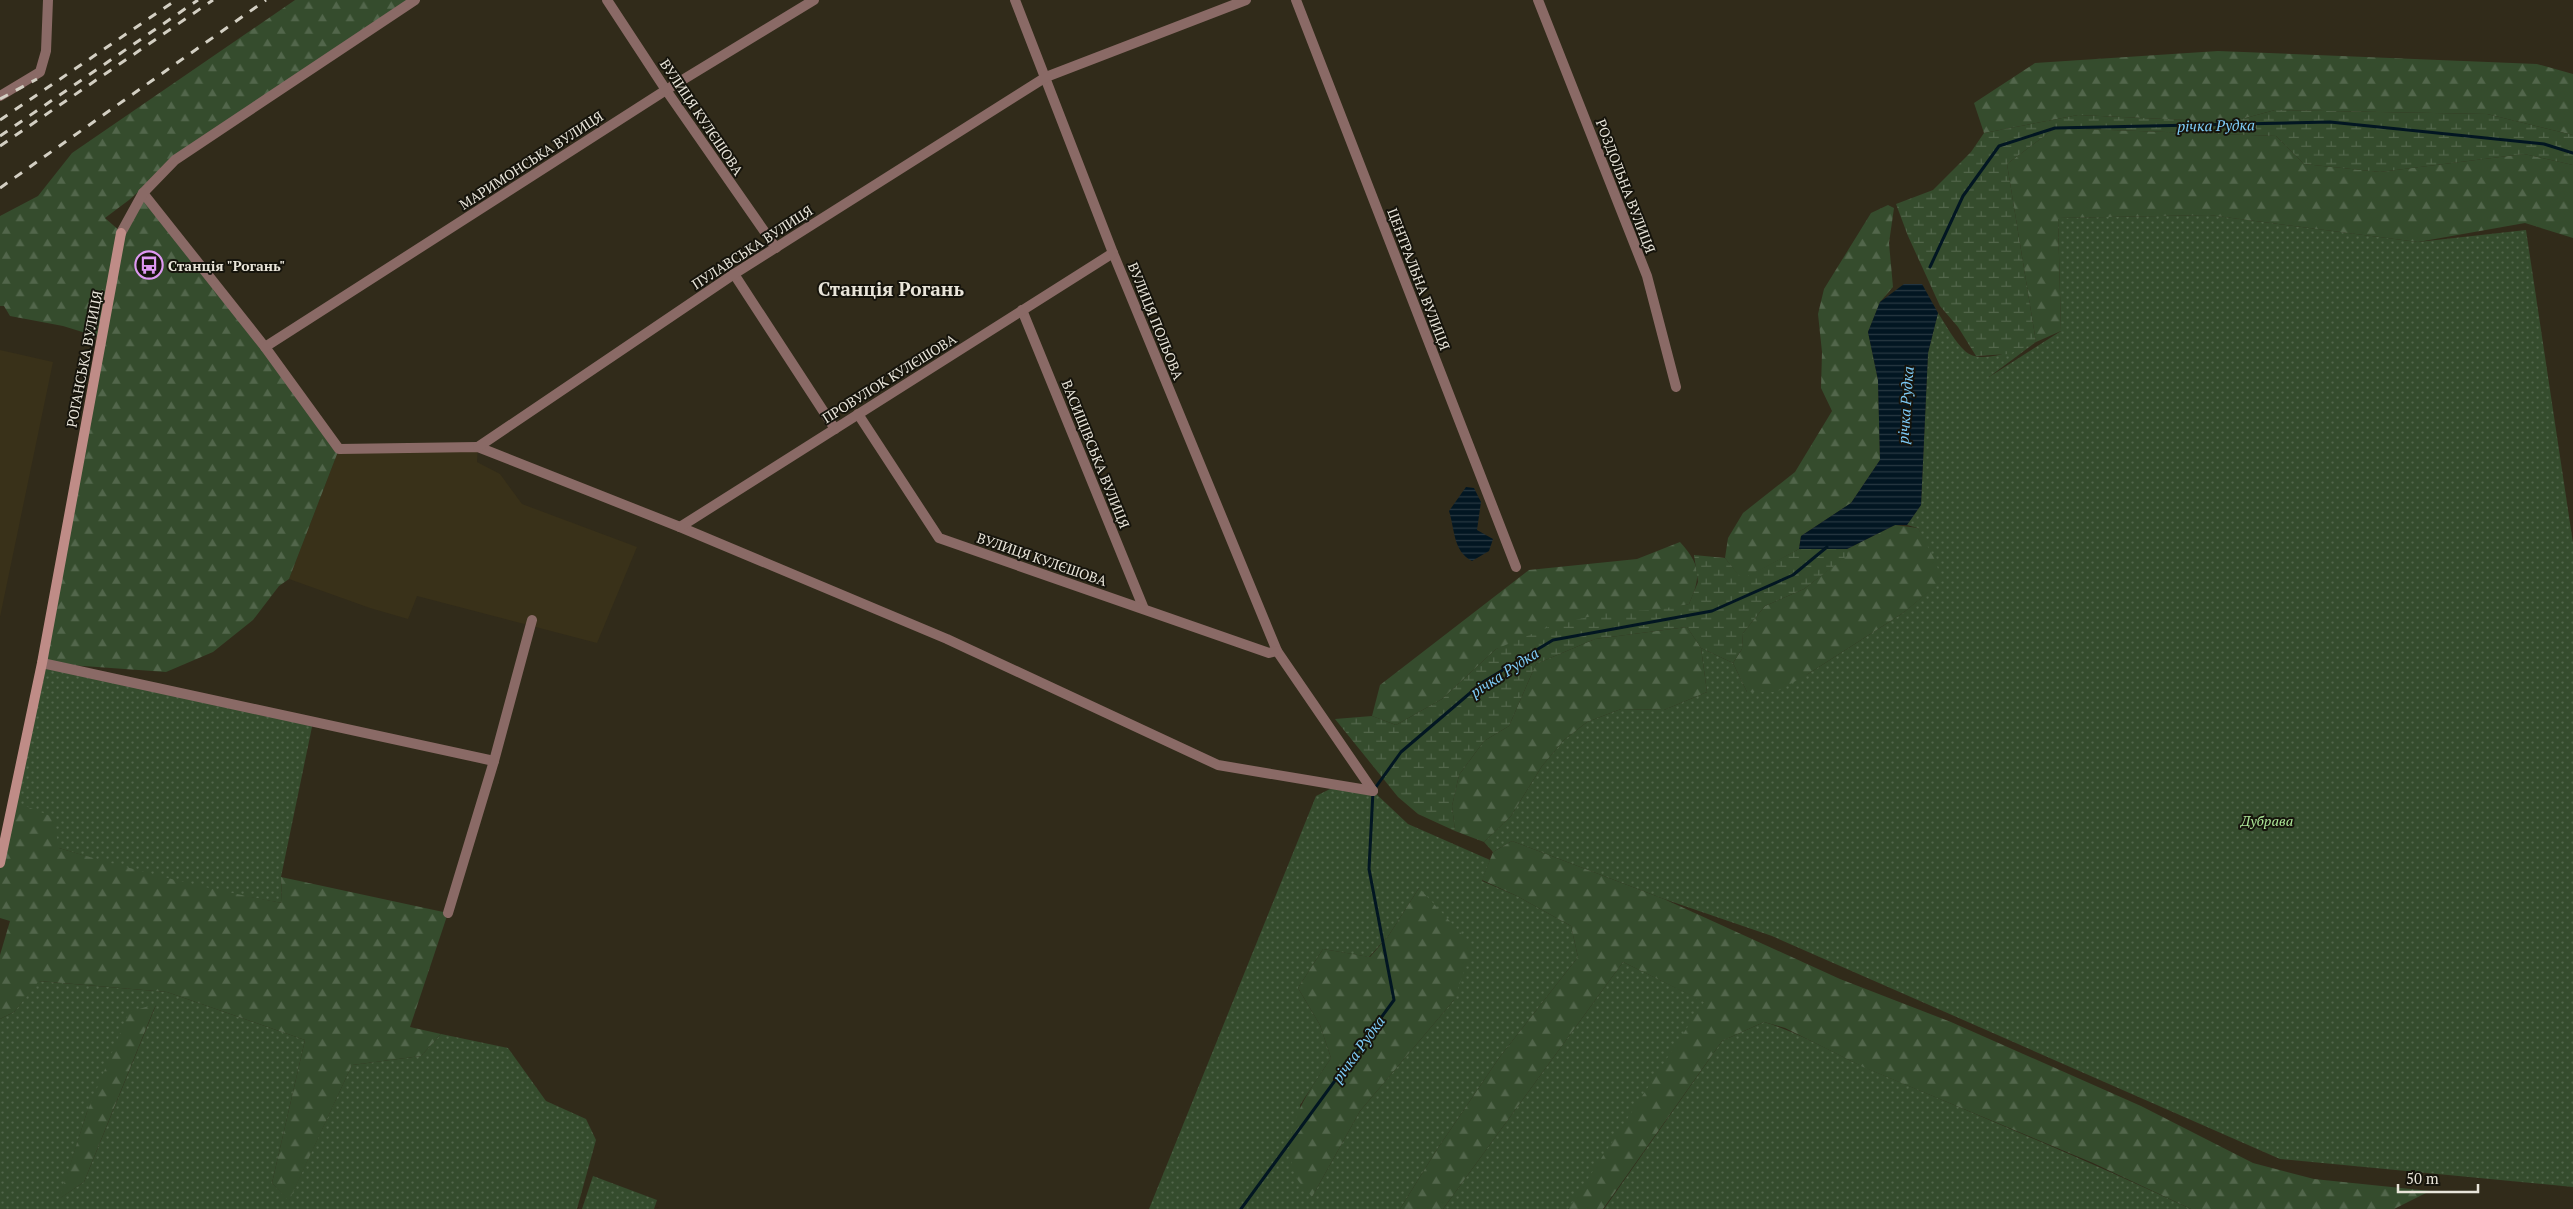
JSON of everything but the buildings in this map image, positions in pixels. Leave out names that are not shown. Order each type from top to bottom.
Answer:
[{"type":"main road","name":"РОГАНСЬКА ВУЛИЦЯ","points":[[0,863],[42,663],[121,233]]},
{"type":"street","points":[[0,96],[40,72],[46,51],[48,0]]},
{"type":"street","name":"РОГАНСЬКА ВУЛИЦЯ","points":[[121,233],[143,193],[175,160],[415,0]]},
{"type":"street","name":"ВУЛИЦЯ КУЛЄШОВА","points":[[607,0],[666,90],[776,248]]},
{"type":"street","name":"МАРИМОНСЬКА ВУЛИЦЯ","points":[[264,347],[666,90],[814,0]]},
{"type":"street","name":"ВУЛИЦЯ ПОЛЬОВА","points":[[680,527],[947,639],[1218,765],[1374,791],[1277,651],[1113,252],[1015,0]]},
{"type":"street","name":"ПУЛАВСЬКА ВУЛИЦЯ","points":[[478,447],[734,274],[1046,76],[1246,0]]},
{"type":"street","name":"ЦЕНТРАЛЬНА ВУЛИЦЯ","points":[[1296,0],[1516,567]]},
{"type":"street","name":"РОЗДОЛЬНА ВУЛИЦЯ","points":[[1538,0],[1647,276],[1676,387]]},
{"type":"street","points":[[143,193],[264,347],[339,449],[478,447],[680,527]]},
{"type":"street","name":"ПРОВУЛОК КУЛЄШОВА","points":[[680,527],[1113,252]]},
{"type":"street","points":[[734,274],[835,429]]},
{"type":"street","name":"ВАСИЩІВСЬКА ВУЛИЦЯ","points":[[1022,310],[1144,609]]},
{"type":"street","name":"ВУЛИЦЯ КУЛЄШОВА","points":[[858,414],[940,538],[1269,652],[1277,651]]},
{"type":"street","points":[[448,914],[494,761],[532,620]]},
{"type":"street","points":[[42,663],[494,761]]},
{"type":"shaded area","points":[[0,350],[53,362],[0,617]]},
{"type":"shaded area","points":[[478,447],[477,462],[500,474],[522,504],[637,547],[597,643],[417,596],[408,619],[370,608],[289,579],[339,449]]},
{"type":"green space","points":[[295,0],[415,0],[175,160],[105,218],[121,232],[143,193],[339,449],[289,579],[279,586],[253,620],[213,652],[166,672],[42,663],[102,338],[63,326],[10,316],[4,306],[0,306],[0,216],[38,196],[72,153]]},
{"type":"green space","points":[[2218,51],[2537,64],[2573,74],[2573,135],[2487,114],[2275,110],[2231,122],[2078,115],[1984,133],[1974,103],[2035,63]]},
{"type":"green space","points":[[2275,110],[2487,114],[2573,135],[2573,165],[2524,154],[2380,172],[2304,164],[2276,136],[2055,128],[2007,164],[2036,342],[2009,354],[1976,356],[1958,327],[1940,306],[1908,236],[1896,204],[1933,190],[1971,152],[1984,133],[2078,115],[2231,122]]},
{"type":"green space","points":[[2055,128],[2276,136],[2304,164],[2380,172],[2524,154],[2573,165],[2573,238],[2525,223],[2418,242],[2209,215],[2058,218],[2061,331],[2036,342],[2007,164]]},
{"type":"green space","points":[[1888,205],[1894,208],[1889,243],[1893,287],[1880,302],[1868,332],[1878,380],[1880,460],[1851,503],[1801,536],[1799,549],[1742,580],[1725,558],[1728,538],[1743,513],[1795,472],[1832,411],[1821,388],[1822,352],[1818,314],[1824,289],[1871,213]]},
{"type":"green space","name":"Дубрава","points":[[2209,215],[2418,242],[2526,230],[2573,543],[2573,1187],[2280,1159],[1772,936],[1664,899],[1512,841],[1493,852],[1484,842],[1511,816],[1542,766],[1564,740],[1587,722],[1621,709],[1664,710],[1707,692],[1701,648],[1733,663],[1747,692],[1808,674],[1903,613],[1941,581],[1918,528],[1907,525],[1921,505],[1928,353],[1938,313],[1958,343],[1965,351],[1972,355],[1990,357],[2000,355],[2036,342],[1989,377],[2061,331],[2058,218]]},
{"type":"green space","points":[[1895,525],[1918,528],[1935,560],[1942,581],[1903,613],[1808,674],[1776,692],[1747,692],[1733,663],[1742,649],[1743,633],[1765,606],[1804,589],[1846,556],[1847,549]]},
{"type":"green space","points":[[1680,542],[1692,558],[1697,572],[1696,586],[1689,604],[1496,649],[1442,699],[1396,725],[1372,716],[1380,685],[1529,570],[1637,559]]},
{"type":"green space","points":[[1799,549],[1847,549],[1847,556],[1804,589],[1765,606],[1743,633],[1742,649],[1733,663],[1701,648],[1687,627],[1595,639],[1536,664],[1509,726],[1484,741],[1459,775],[1452,806],[1455,831],[1418,814],[1398,797],[1335,719],[1372,716],[1396,725],[1442,699],[1496,649],[1551,626],[1608,612],[1655,610],[1689,604],[1698,582],[1694,555],[1725,558],[1742,579]]},
{"type":"green space","points":[[1687,627],[1701,648],[1707,692],[1664,710],[1621,709],[1587,722],[1564,740],[1542,766],[1511,816],[1484,842],[1455,831],[1452,806],[1459,775],[1484,741],[1509,726],[1536,664],[1595,639]]},
{"type":"green space","points":[[42,663],[313,722],[281,877],[282,903],[216,891],[121,867],[59,848],[13,801]]},
{"type":"green space","points":[[1338,785],[1373,791],[1408,824],[1490,860],[1482,881],[1517,896],[1571,926],[1578,957],[1499,1058],[1436,1151],[1400,1209],[1149,1209],[1316,796]],"holes":[[[1419,888],[1454,1000],[1360,1111],[1312,1197],[1300,1105],[1331,1058],[1320,1025],[1298,988],[1323,949],[1369,957],[1389,935]]]},
{"type":"green space","points":[[13,801],[53,817],[59,848],[142,871],[226,892],[282,903],[281,877],[448,913],[410,1027],[441,1034],[421,1056],[352,1065],[289,1201],[272,1183],[305,1040],[167,992],[39,981],[14,1012],[0,1019],[0,955],[10,921],[0,918],[0,863]]},
{"type":"green space","points":[[1512,841],[1664,899],[1840,979],[1951,1022],[2141,1106],[2253,1163],[2314,1179],[2430,1191],[2394,1209],[2191,1209],[2093,1163],[1863,1067],[1785,1028],[1764,1022],[1722,1041],[1603,1209],[1568,1209],[1704,1002],[1623,962],[1443,1209],[1400,1209],[1436,1151],[1499,1058],[1578,957],[1571,926],[1517,896],[1482,880],[1493,852]]},
{"type":"green space","points":[[1419,888],[1473,946],[1454,1000],[1360,1111],[1312,1197],[1295,1175],[1291,1156],[1293,1126],[1305,1098],[1331,1058],[1320,1025],[1298,988],[1323,949],[1370,957],[1389,935]]},
{"type":"green space","points":[[1623,962],[1705,1002],[1569,1209],[1443,1209]]},
{"type":"green space","points":[[38,981],[167,992],[305,1040],[272,1183],[289,1200],[352,1065],[421,1056],[441,1034],[508,1048],[546,1101],[586,1119],[596,1140],[577,1209],[0,1209],[0,1019],[14,1012]],"holes":[[[156,1005],[84,1182],[60,1198],[87,1112]]]},
{"type":"green space","points":[[156,1004],[84,1182],[59,1199],[87,1112],[129,1012]]},
{"type":"green space","points":[[1764,1022],[1807,1039],[1864,1067],[2074,1156],[2191,1209],[1604,1209],[1722,1041]]},
{"type":"green space","points":[[593,1176],[657,1200],[654,1209],[582,1209]]},
{"type":"water","points":[[1904,284],[1922,284],[1938,313],[1928,353],[1921,505],[1907,525],[1895,525],[1847,549],[1799,549],[1801,536],[1851,503],[1880,460],[1878,380],[1868,332],[1880,302]]},
{"type":"water","points":[[1466,487],[1474,488],[1481,502],[1477,530],[1493,539],[1489,551],[1472,561],[1461,552],[1458,546],[1449,511]]},
{"type":"waterway","name":"річка Рудка","points":[[1930,267],[1963,196],[1999,146],[2055,128],[2330,122],[2544,144],[2573,153]]},
{"type":"waterway","name":"річка Рудка","points":[[1241,1209],[1394,1000],[1369,869],[1373,791],[1401,752],[1483,682],[1553,640],[1712,611],[1793,575],[1827,547]]},
{"type":"railway","points":[[0,120],[176,0]]},
{"type":"railway","points":[[0,136],[198,0]]},
{"type":"railway","points":[[0,146],[213,0]]},
{"type":"railway","points":[[0,188],[266,0]]},
{"type":"railway","points":[[0,99],[37,79]]},
{"type":"place","name":"Станція \"Рогань\"","points":[[149,265]]},
{"type":"district","name":"Станція Рогань","points":[[891,288]]}]
